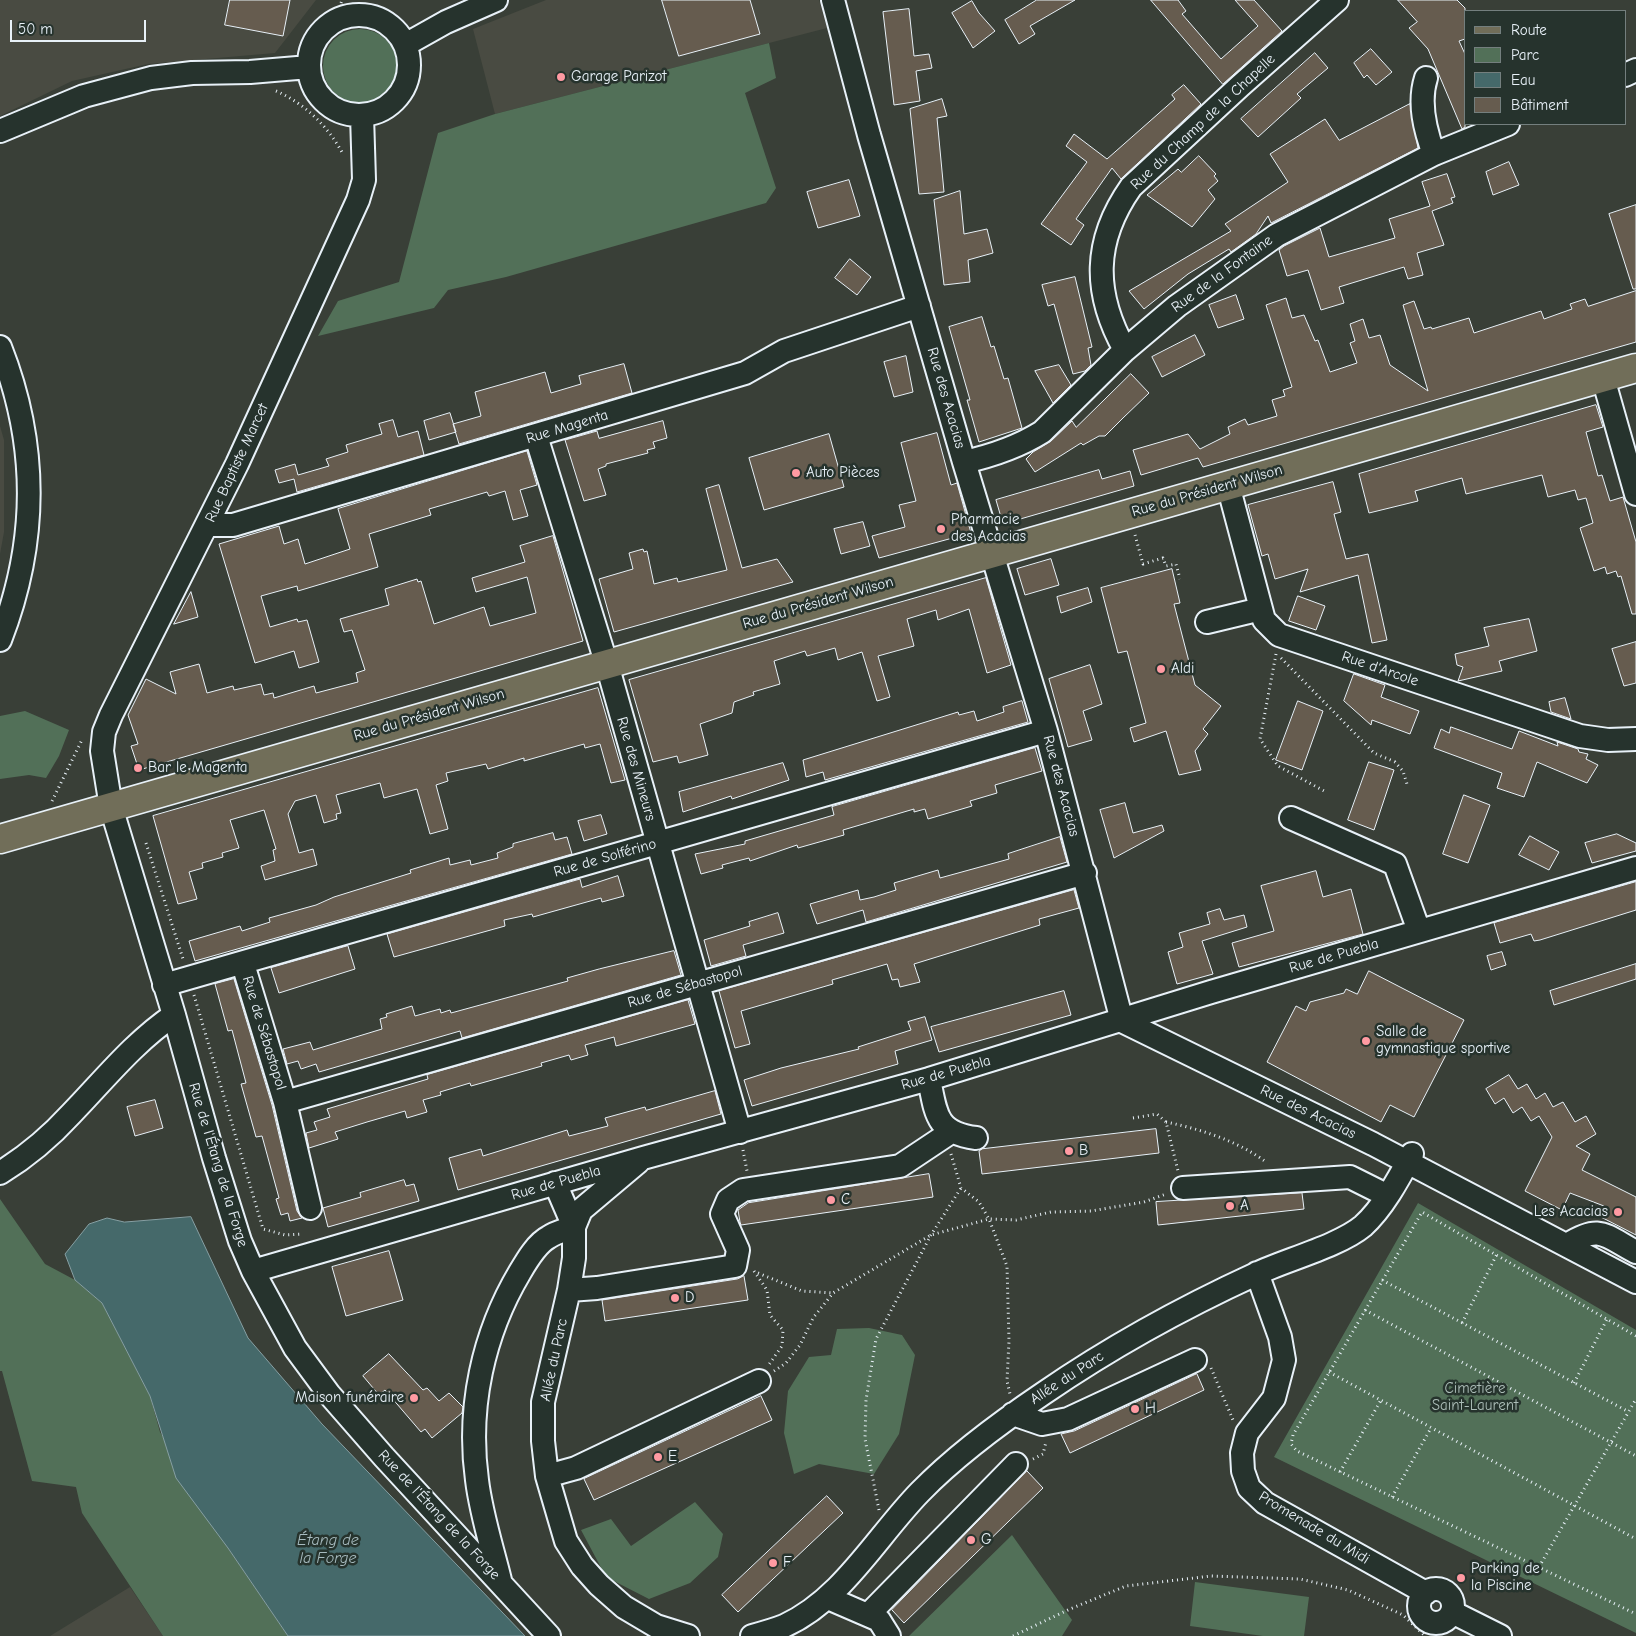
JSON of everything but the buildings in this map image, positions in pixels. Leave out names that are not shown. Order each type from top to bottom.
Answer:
[{"type":"main road","name":"Rue du Président Wilson","points":[[0,839],[1636,368]]},
{"type":"street","points":[[405,45],[446,22],[496,0]]},
{"type":"street","name":"Rue des Acacias","points":[[833,0],[869,135],[964,462],[1046,731],[1085,872],[1122,1021],[1410,1158],[1636,1282]]},
{"type":"street","name":"Rue du Champ de la Chapelle","points":[[1125,350],[1114,330],[1105,303],[1102,278],[1103,253],[1108,229],[1117,207],[1131,187],[1240,86],[1337,0]]},
{"type":"street","points":[[360,8],[387,24],[405,45],[409,60],[408,76],[402,91],[384,107],[362,115],[349,114],[326,102],[317,92],[309,67],[310,54],[316,41],[334,22],[347,17],[360,8]]},
{"type":"street","points":[[0,132],[84,96],[151,78],[172,74],[250,72],[309,67]]},
{"type":"street","points":[[1426,78],[1422,103],[1426,127],[1434,154]]},
{"type":"street","name":"Rue Baptiste Marcet","points":[[111,807],[102,751],[104,732],[208,525],[362,190],[362,115]]},
{"type":"street","name":"Rue de la Fontaine","points":[[964,462],[993,455],[1029,440],[1042,432],[1125,350],[1177,306],[1277,234],[1434,154],[1506,125]]},
{"type":"street","name":"Rue Magenta","points":[[208,525],[234,525],[745,373],[784,352],[806,343],[919,306]]},
{"type":"street","points":[[0,347],[21,409],[30,482],[29,520],[24,556],[15,594],[0,640]]},
{"type":"street","points":[[1603,378],[1636,494]]},
{"type":"street","name":"Rue des Mineurs","points":[[536,436],[606,663],[740,1132]]},
{"type":"street","points":[[1228,485],[1264,620],[1277,643]]},
{"type":"street","points":[[1207,622],[1261,609]]},
{"type":"street","name":"Rue d'Arcole","points":[[1277,643],[1580,736],[1608,740],[1636,738]]},
{"type":"street","name":"Rue de Solférino","points":[[164,985],[243,964],[1046,731]]},
{"type":"street","name":"Rue de l'Étang de la Forge","points":[[111,807],[174,1016],[216,1166],[240,1242],[253,1271],[295,1348],[329,1394],[384,1457],[549,1636]]},
{"type":"street","points":[[1291,818],[1395,864],[1419,931]]},
{"type":"street","name":"Rue de Puebla","points":[[253,1271],[643,1158],[929,1079],[1122,1021],[1202,994],[1636,868]]},
{"type":"street","name":"Rue de Sébastopol","points":[[285,1102],[1085,872]]},
{"type":"street","name":"Rue de Sébastopol","points":[[243,964],[285,1102],[310,1208]]},
{"type":"street","points":[[0,1174],[42,1143],[133,1048],[158,1026],[174,1016]]},
{"type":"street","points":[[929,1079],[940,1121],[949,1134],[976,1138]]},
{"type":"street","points":[[570,1290],[597,1288],[735,1266],[738,1250],[722,1214],[728,1200],[743,1190],[900,1166],[949,1134]]},
{"type":"street","points":[[501,1582],[477,1480],[474,1442],[481,1366],[503,1305],[530,1256],[547,1237],[577,1218],[643,1158]]},
{"type":"street","name":"Allée du Parc","points":[[752,1636],[784,1626],[828,1598],[849,1576],[883,1532],[921,1491],[951,1463],[1013,1414],[1091,1361],[1156,1323],[1256,1273],[1347,1237],[1363,1226],[1410,1158]]},
{"type":"street","points":[[1183,1188],[1350,1177],[1386,1195]]},
{"type":"street","name":"Allée du Parc","points":[[564,1181],[577,1218],[570,1290],[544,1402],[543,1441],[547,1476],[566,1540],[593,1579],[624,1607],[656,1626],[688,1636]]},
{"type":"street","points":[[1566,1245],[1591,1232],[1600,1233],[1636,1252]]},
{"type":"street","name":"Promenade du Midi","points":[[1256,1273],[1280,1337],[1284,1360],[1281,1378],[1274,1398],[1247,1433],[1242,1453],[1243,1471],[1248,1488],[1260,1498],[1426,1593],[1419,1605],[1421,1615],[1429,1622],[1440,1623],[1445,1621],[1452,1612],[1500,1636]]},
{"type":"street","points":[[1013,1414],[1042,1424],[1068,1419],[1195,1360]]},
{"type":"street","points":[[547,1476],[576,1468],[759,1382]]},
{"type":"street","points":[[868,1615],[1016,1464]]},
{"type":"street","points":[[828,1598],[879,1620],[889,1636]]},
{"type":"path","points":[[334,22],[342,0]]},
{"type":"path","points":[[272,89],[290,97],[308,110],[332,136],[342,153],[344,162]]},
{"type":"path","points":[[1129,514],[1143,564],[1164,558],[1166,566],[1176,564],[1180,579]]},
{"type":"path","points":[[1277,643],[1374,753],[1395,762],[1403,771],[1407,784]]},
{"type":"path","points":[[1277,643],[1260,739],[1278,766],[1326,792]]},
{"type":"path","points":[[51,803],[87,731]]},
{"type":"path","points":[[146,843],[186,968]]},
{"type":"path","points":[[192,987],[263,1229],[285,1235],[308,1234]]},
{"type":"path","points":[[1133,1118],[1157,1114],[1166,1122],[1194,1128],[1256,1154],[1291,1180]]},
{"type":"path","points":[[759,1382],[786,1363],[800,1344],[813,1318],[834,1293],[931,1235],[988,1219],[1016,1220],[1051,1212],[1091,1212],[1144,1202],[1183,1188],[1166,1122]]},
{"type":"path","points":[[740,1132],[750,1189]]},
{"type":"path","points":[[949,1134],[961,1188],[979,1202],[988,1219],[1006,1266],[1009,1341],[1007,1381],[1013,1414]]},
{"type":"path","points":[[883,1532],[865,1439],[866,1400],[876,1339],[931,1235],[961,1188]]},
{"type":"path","points":[[1636,1336],[1422,1212],[1329,1372],[1294,1435],[1291,1444],[1297,1451],[1636,1613]]},
{"type":"path","points":[[1462,1323],[1497,1254]]},
{"type":"path","points":[[736,1258],[756,1272],[802,1291],[834,1293]]},
{"type":"path","points":[[756,1272],[768,1290],[770,1315],[783,1330],[782,1346],[759,1382]]},
{"type":"path","points":[[1382,1280],[1629,1412]]},
{"type":"path","points":[[1365,1310],[1636,1456]]},
{"type":"path","points":[[1574,1383],[1607,1319]]},
{"type":"path","points":[[1195,1360],[1213,1369],[1235,1424],[1247,1433]]},
{"type":"path","points":[[1329,1372],[1636,1539]]},
{"type":"path","points":[[1539,1567],[1636,1399]]},
{"type":"path","points":[[1340,1472],[1381,1400]]},
{"type":"path","points":[[1016,1464],[1043,1454],[1047,1441],[1042,1424]]},
{"type":"path","points":[[1392,1497],[1431,1428]]},
{"type":"path","points":[[1013,1636],[1070,1609],[1126,1586],[1211,1576],[1300,1579],[1348,1590],[1403,1615],[1425,1636]]},
{"type":"shaded area","points":[[0,0],[316,0],[275,53],[148,64],[72,81],[0,116]]},
{"type":"shaded area","name":"Garage Parizot","points":[[546,0],[819,0],[827,28],[495,114],[473,29]]},
{"type":"shaded area","points":[[0,426],[4,440],[4,532],[0,554]]},
{"type":"shaded area","points":[[130,1587],[163,1636],[50,1636]]},
{"type":"green space","points":[[360,29],[374,32],[386,40],[394,52],[397,66],[394,80],[386,92],[374,100],[360,103],[346,100],[334,92],[326,80],[323,66],[326,52],[334,40],[346,32]]},
{"type":"green space","points":[[769,43],[776,78],[745,93],[776,188],[766,203],[506,277],[448,290],[434,308],[318,336],[338,301],[399,282],[438,133],[495,114]]},
{"type":"green space","points":[[25,711],[69,730],[59,756],[46,778],[29,775],[0,779],[0,716]]},
{"type":"green space","points":[[0,1199],[45,1264],[75,1280],[102,1303],[150,1396],[160,1432],[228,1548],[288,1636],[163,1636],[82,1513],[76,1487],[32,1481],[2,1371],[0,1371]]},
{"type":"green space","name":"Cimetière Saint-Laurent","points":[[1418,1203],[1636,1330],[1636,1633],[1274,1457]]},
{"type":"green space","points":[[869,1328],[902,1335],[915,1355],[899,1434],[874,1474],[819,1464],[794,1474],[784,1433],[788,1391],[809,1357],[831,1355],[837,1329]]},
{"type":"green space","points":[[695,1502],[723,1534],[718,1557],[690,1583],[649,1599],[606,1577],[581,1530],[611,1519],[631,1546]]},
{"type":"green space","points":[[1012,1535],[1072,1620],[1062,1636],[909,1636]]},
{"type":"green space","points":[[1195,1582],[1309,1597],[1304,1636],[1263,1636],[1190,1626]]},
{"type":"water","name":"Étang de la Forge","points":[[191,1217],[248,1338],[322,1424],[525,1636],[288,1636],[228,1548],[176,1478],[150,1396],[102,1303],[75,1280],[65,1254],[89,1224],[107,1218],[124,1222]]},
{"type":"place","name":"Garage Parizot","points":[[561,77]]},
{"type":"place","name":"Auto Pièces","points":[[796,473]]},
{"type":"place","name":"Pharmacie des Acacias","points":[[941,529]]},
{"type":"place","name":"Aldi","points":[[1161,669]]},
{"type":"place","name":"Bar le Magenta","points":[[138,768]]},
{"type":"place","name":"Salle de gymnastique sportive","points":[[1366,1041]]},
{"type":"place","name":"B","points":[[1069,1151]]},
{"type":"place","name":"C","points":[[831,1200]]},
{"type":"place","name":"A","points":[[1230,1206]]},
{"type":"place","name":"Les Acacias","points":[[1618,1212]]},
{"type":"place","name":"D","points":[[675,1298]]},
{"type":"place","name":"Maison funéraire","points":[[414,1398]]},
{"type":"place","name":"H","points":[[1135,1409]]},
{"type":"place","name":"E","points":[[658,1457]]},
{"type":"place","name":"G","points":[[971,1540]]},
{"type":"place","name":"F","points":[[773,1563]]},
{"type":"place","name":"Parking de la Piscine","points":[[1461,1578]]}]
